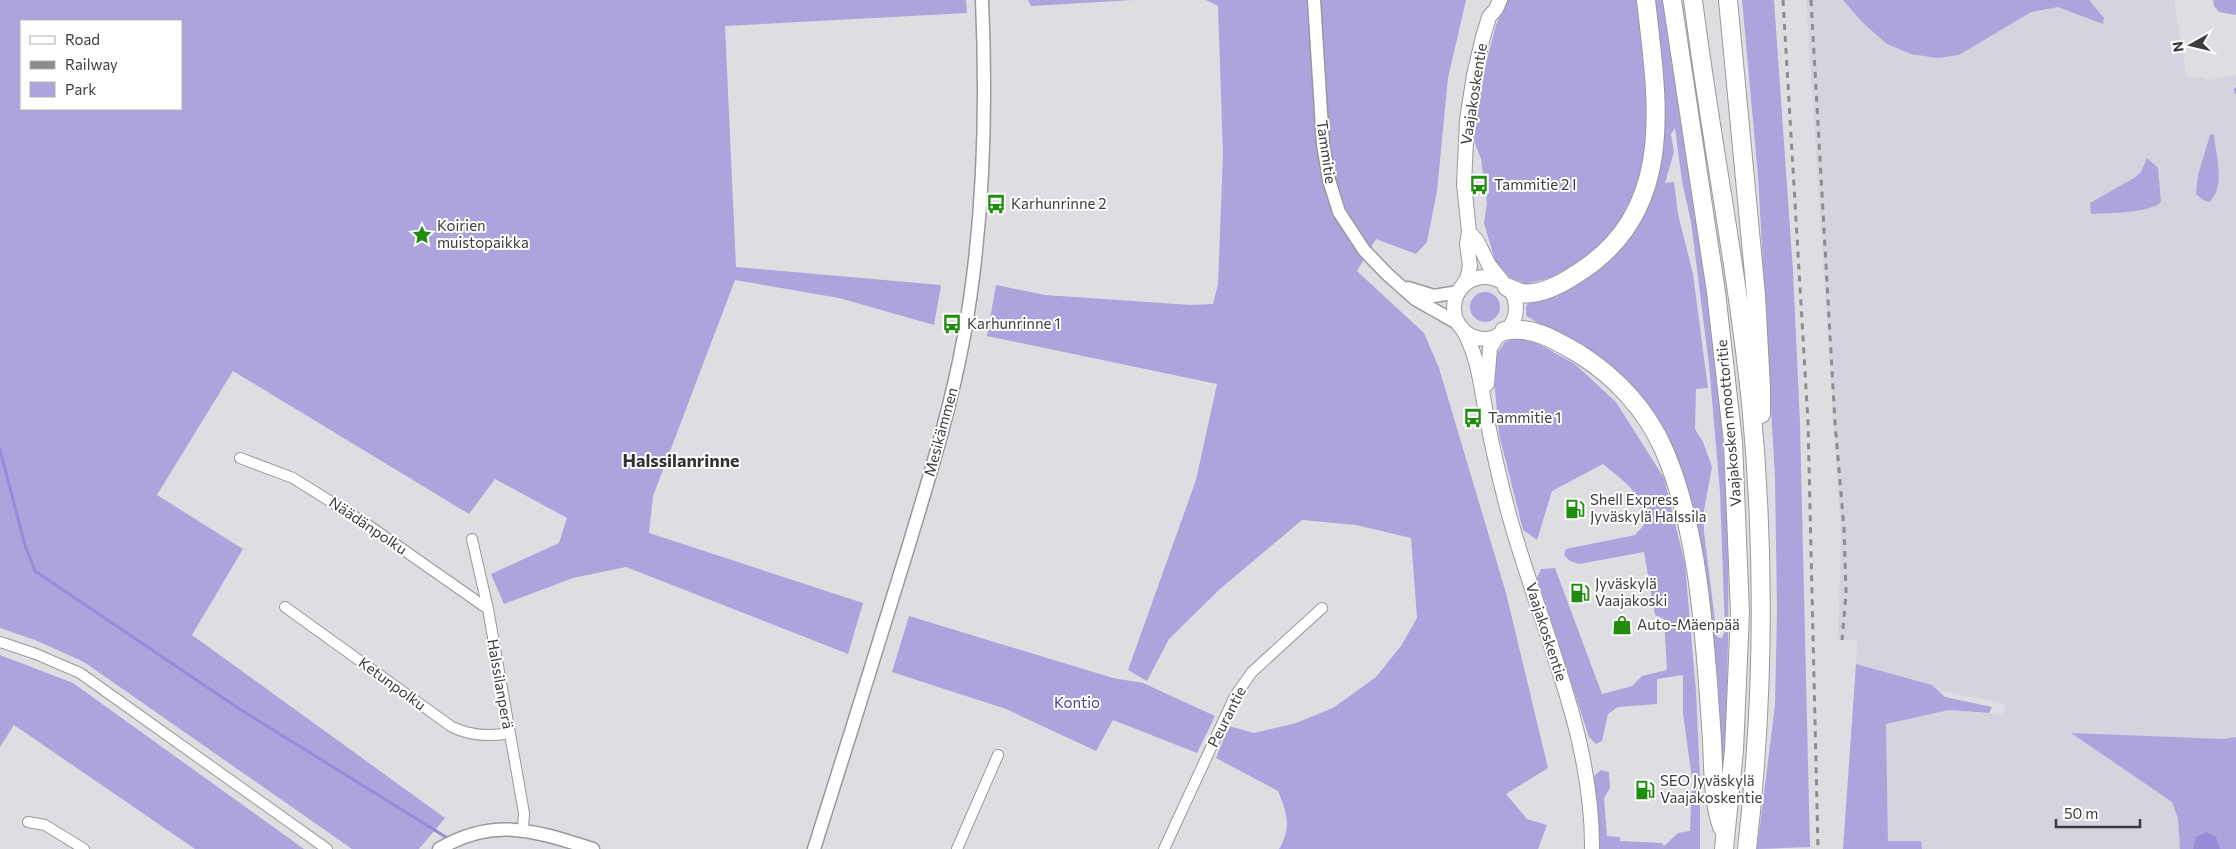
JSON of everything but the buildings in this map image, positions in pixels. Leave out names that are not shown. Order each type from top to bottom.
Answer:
[{"type":"highway","points":[[1505,285],[1521,293],[1538,292],[1575,275],[1598,261],[1613,246],[1629,225],[1640,205],[1650,177],[1657,134],[1655,84],[1646,0]]},
{"type":"highway","name":"Vaajakosken moottoritie","points":[[1672,0],[1716,292],[1733,442],[1739,632],[1734,741],[1724,842]]},
{"type":"highway","name":"Vaajakosken moottoritie","points":[[1693,0],[1745,356],[1755,459],[1759,541],[1760,656],[1756,747],[1747,842]]},
{"type":"highway","points":[[1728,0],[1756,295],[1761,424],[1755,459]]},
{"type":"highway","points":[[1501,333],[1517,328],[1534,331],[1560,342],[1593,363],[1614,379],[1630,397],[1649,423],[1664,450],[1677,485],[1687,525],[1698,585],[1708,678],[1714,786],[1724,842]]},
{"type":"main road","name":"Vaajakoskentie","points":[[1459,290],[1470,272],[1466,244],[1469,232],[1464,184],[1466,120],[1474,75],[1489,17],[1487,6],[1489,0]]},
{"type":"main road","name":"Vaajakoskentie","points":[[1489,17],[1496,9],[1500,0]]},
{"type":"main road","name":"Vaajakoskentie","points":[[1469,232],[1477,241],[1489,265],[1505,285]]},
{"type":"main road","points":[[1480,277],[1489,277],[1505,285],[1515,299],[1516,310],[1514,318],[1501,333],[1491,338],[1479,339],[1461,326],[1454,308],[1459,290],[1472,280],[1480,277]]},
{"type":"main road","name":"Vaajakoskentie","points":[[1461,326],[1475,354],[1487,417],[1509,512],[1580,743],[1590,804],[1592,849]]},
{"type":"main road","name":"Vaajakoskentie","points":[[1487,417],[1488,357],[1490,348],[1501,333]]},
{"type":"street","name":"Mesikämmen","points":[[814,849],[940,442],[964,338],[974,266],[984,160],[985,102],[982,0]]},
{"type":"street","name":"Tammitie","points":[[1314,0],[1323,144],[1333,196],[1339,212],[1364,250],[1376,264],[1415,299],[1461,326]]},
{"type":"street","name":"Tammitie","points":[[1397,282],[1417,292],[1434,296],[1459,290]]},
{"type":"street","name":"Näädänpolku","points":[[240,458],[293,478],[368,525],[488,609]]},
{"type":"street","name":"Halssilanperä","points":[[472,539],[488,609],[524,813],[523,829]]},
{"type":"street","name":"Ketunpolku","points":[[285,607],[452,727],[466,734],[495,736],[509,733]]},
{"type":"street","name":"Peurantie","points":[[1164,849],[1235,696],[1252,672],[1322,608]]},
{"type":"street","points":[[0,642],[36,654],[80,673],[327,849]]},
{"type":"street","points":[[957,849],[998,756]]},
{"type":"street","points":[[28,822],[45,825],[84,849]]},
{"type":"street","points":[[439,849],[473,833],[499,828],[523,829],[593,849]]},
{"type":"shaded area","points":[[1806,0],[2174,0],[2187,78],[2199,77],[2209,80],[2236,75],[2236,737],[2224,739],[2072,733],[2172,802],[2178,819],[2180,849],[1922,849],[1920,841],[1888,842],[1886,724],[1949,710],[2004,715],[2006,704],[1941,691],[1932,685],[1856,664],[1857,641],[1838,639],[1841,535]]},
{"type":"shaded area","points":[[2206,832],[2216,837],[2220,849],[2193,849],[2196,837]]},
{"type":"green space","points":[[0,0],[966,0],[967,13],[725,26],[736,267],[941,285],[934,325],[839,298],[735,280],[653,496],[649,533],[863,603],[848,654],[626,567],[573,578],[504,604],[491,574],[559,543],[567,518],[495,479],[469,514],[233,371],[157,495],[243,549],[192,635],[445,818],[419,849],[352,849],[84,662],[35,640],[0,628]]},
{"type":"green space","points":[[1028,0],[1133,0],[1031,6]]},
{"type":"green space","points":[[1206,0],[1466,0],[1448,78],[1437,191],[1427,242],[1416,254],[1376,239],[1357,271],[1424,333],[1439,368],[1506,593],[1548,768],[1506,794],[1527,819],[1547,825],[1538,849],[1279,849],[1286,834],[1287,820],[1278,791],[1216,758],[1229,726],[1254,733],[1296,723],[1333,708],[1376,677],[1401,646],[1417,618],[1411,538],[1356,525],[1302,520],[1220,589],[1169,639],[1147,681],[1128,670],[1196,480],[1217,384],[987,336],[996,285],[1045,295],[1191,305],[1213,304],[1218,284],[1223,155],[1218,6]]},
{"type":"green space","points":[[1508,0],[1639,0],[1651,126],[1641,177],[1619,223],[1592,253],[1558,276],[1526,284],[1509,277],[1496,264],[1484,223],[1487,203],[1481,159],[1474,141],[1479,90],[1496,25]]},
{"type":"green space","points":[[1654,0],[1663,0],[1714,346],[1723,445],[1728,546],[1728,646],[1722,797],[1718,679],[1704,570],[1669,444],[1552,331],[1526,316],[1526,307],[1529,300],[1578,280],[1644,209]],"holes":[[[1675,128],[1682,181],[1691,222],[1709,365],[1720,492],[1725,631],[1722,638],[1717,637],[1704,532],[1704,510],[1712,467],[1703,442],[1695,429],[1696,389],[1708,388],[1693,274],[1678,214],[1674,182],[1665,183],[1674,152],[1671,134]]]},
{"type":"green space","points":[[1742,0],[1774,0],[1793,271],[1800,423],[1810,847],[1757,849],[1775,705],[1777,610],[1775,479],[1758,176]]},
{"type":"green space","points":[[1843,0],[2089,0],[2104,18],[2103,24],[2058,7],[2031,12],[1959,55],[1937,58],[1911,54],[1887,44],[1863,23]]},
{"type":"green space","points":[[2213,0],[2236,0],[2236,15],[2219,12],[2214,6]]},
{"type":"green space","points":[[2210,135],[2214,136],[2218,161],[2219,180],[2214,196],[2209,202],[2196,194],[2198,175]]},
{"type":"green space","points":[[2147,158],[2158,168],[2161,202],[2156,206],[2139,210],[2091,214],[2090,203],[2134,178],[2141,172]]},
{"type":"green space","points":[[1485,292],[1496,296],[1500,307],[1496,318],[1485,322],[1474,318],[1470,307],[1474,296]]},
{"type":"green space","points":[[1518,338],[1535,342],[1575,364],[1616,402],[1664,478],[1685,564],[1696,692],[1700,777],[1700,849],[1600,849],[1594,776],[1601,770],[1609,772],[1610,788],[1604,798],[1607,836],[1620,837],[1620,841],[1662,843],[1664,846],[1678,833],[1690,831],[1692,779],[1683,713],[1683,675],[1657,679],[1657,704],[1618,707],[1608,714],[1602,741],[1596,744],[1589,737],[1537,578],[1541,569],[1555,568],[1602,694],[1632,686],[1642,676],[1667,670],[1664,619],[1655,615],[1644,552],[1579,564],[1570,561],[1564,555],[1566,549],[1635,535],[1644,525],[1639,503],[1632,489],[1603,464],[1552,491],[1537,540],[1523,530],[1499,434],[1494,379],[1496,355],[1505,342]]},
{"type":"green space","name":"Kontio","points":[[909,616],[1113,678],[1143,683],[1215,716],[1197,753],[1113,720],[1096,751],[1006,709],[892,672]]},
{"type":"green space","points":[[0,655],[73,683],[304,849],[195,849],[14,725],[0,747]]},
{"type":"green space","points":[[1856,664],[1932,685],[1945,697],[1992,707],[1989,713],[1949,710],[1886,724],[1888,841],[1921,841],[1922,849],[1843,849]]},
{"type":"green space","points":[[2071,733],[2224,739],[2236,737],[2236,849],[2180,849],[2178,819],[2172,802]]},
{"type":"waterway","points":[[0,450],[25,545],[35,571],[238,708],[449,839]]},
{"type":"railway","points":[[1783,0],[1808,422],[1818,849]]},
{"type":"railway","points":[[1811,0],[1835,423],[1844,528],[1846,593],[1842,640]]},
{"type":"place","name":"Tammitie 2 I","points":[[1479,185]]},
{"type":"place","name":"Karhunrinne 2","points":[[996,204]]},
{"type":"place","name":"Koirien muistopaikka","points":[[422,235]]},
{"type":"place","name":"Karhunrinne 1","points":[[952,324]]},
{"type":"place","name":"Tammitie 1","points":[[1473,418]]},
{"type":"place","name":"Shell Express Jyväskylä Halssila","points":[[1575,509]]},
{"type":"place","name":"Jyväskylä Vaajakoski","points":[[1580,593]]},
{"type":"place","name":"Auto-Mäenpää","points":[[1622,625]]},
{"type":"place","name":"SEO Jyväskylä Vaajakoskentie","points":[[1645,790]]},
{"type":"district","name":"Halssilanrinne","points":[[681,461]]}]
